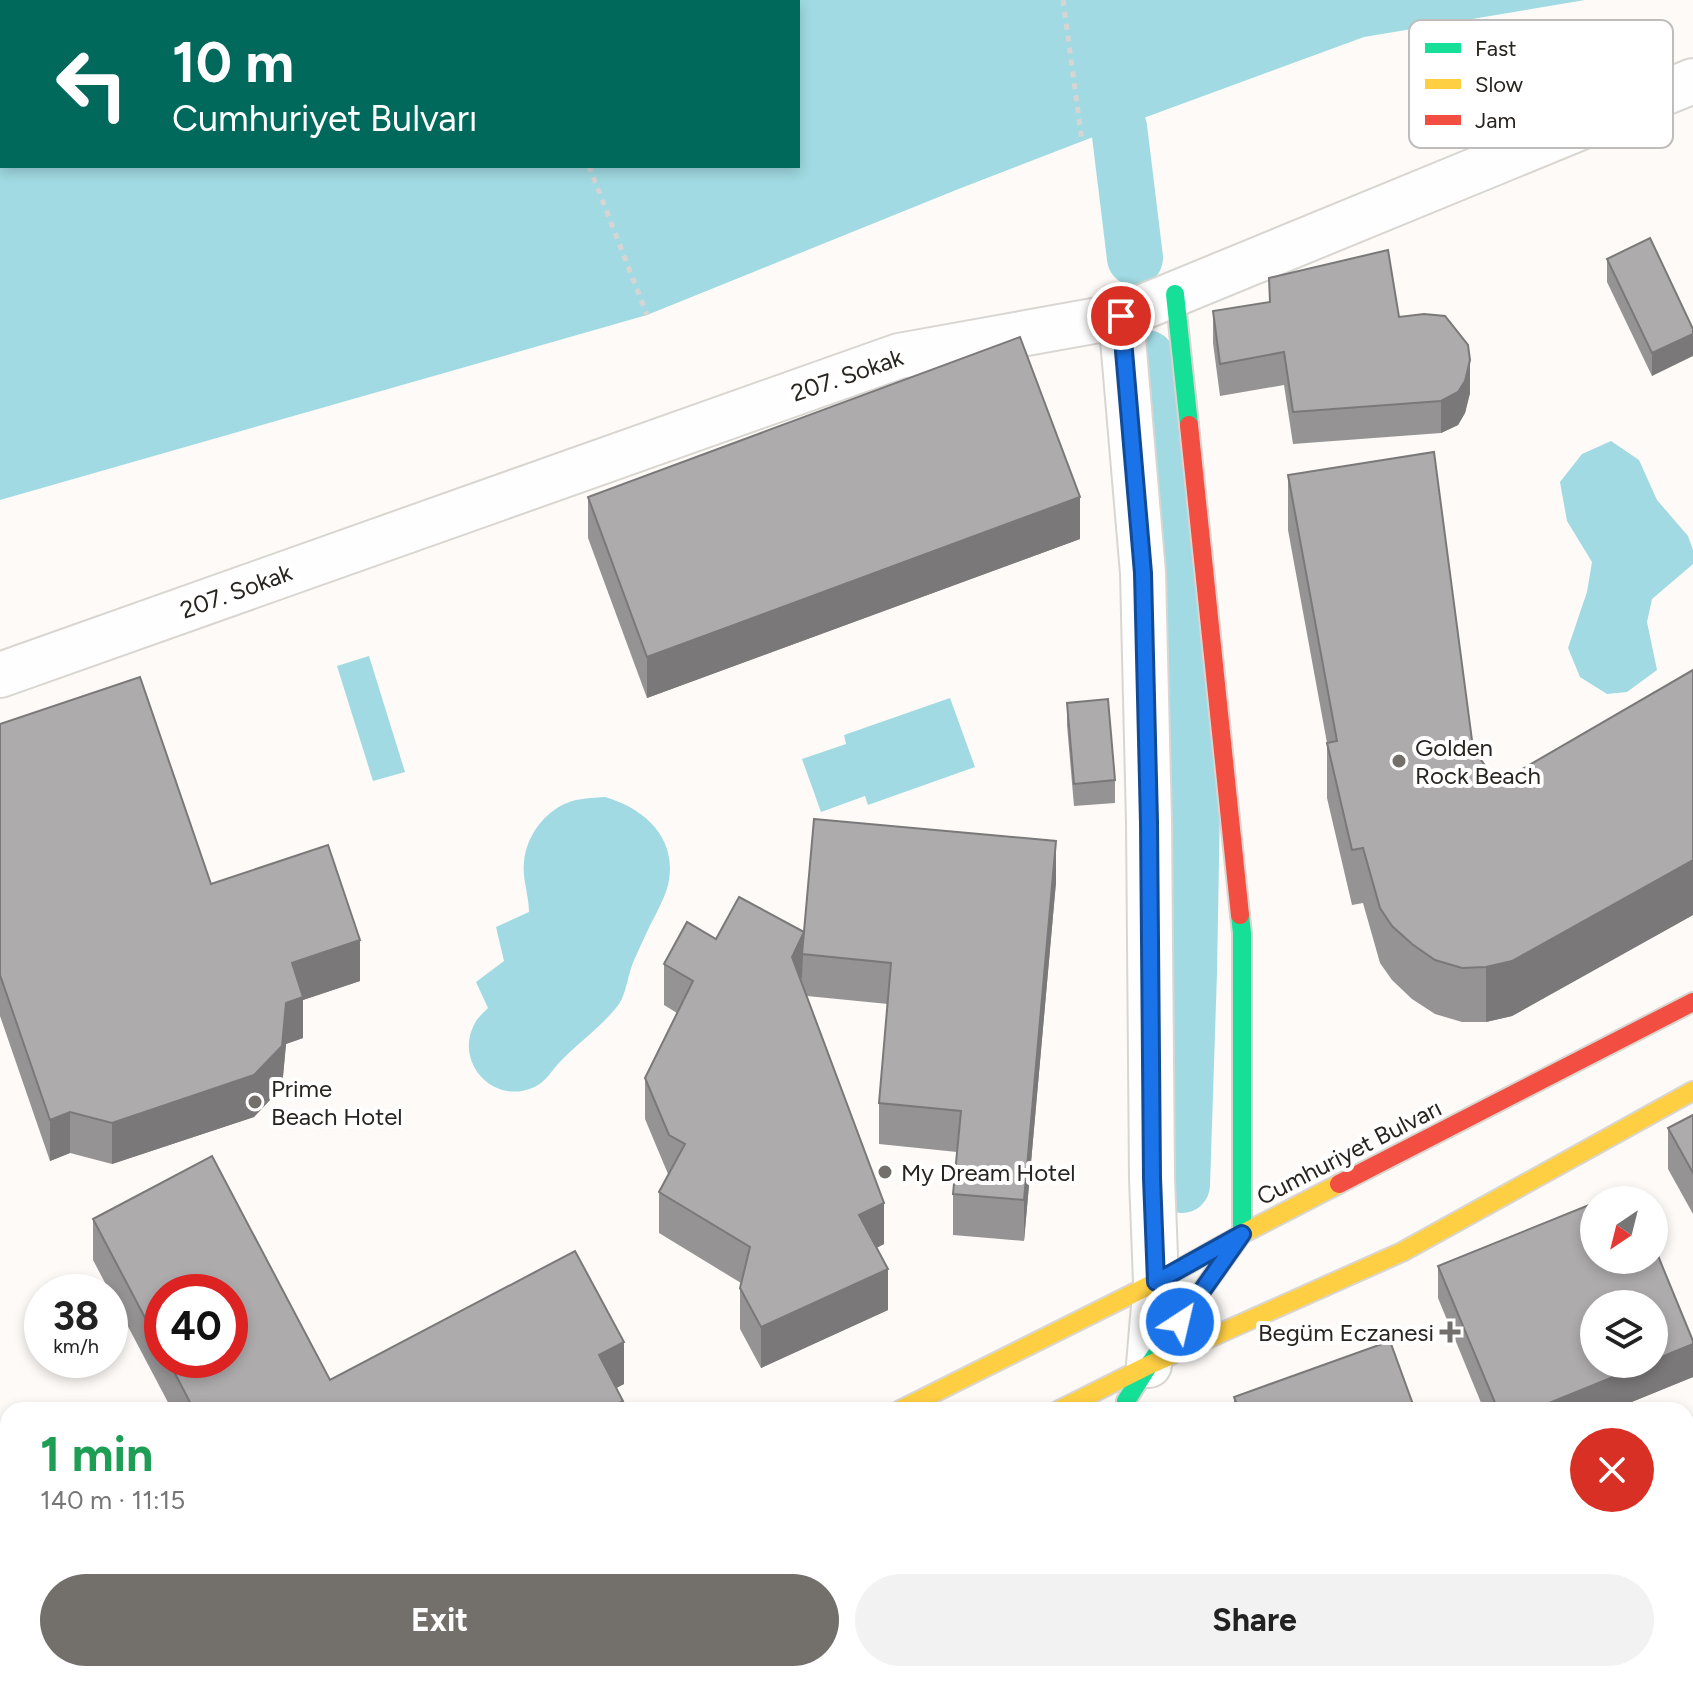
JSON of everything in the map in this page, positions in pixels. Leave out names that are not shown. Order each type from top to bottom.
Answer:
[{"type":"main road","points":[[1126,1402],[1242,1234],[1242,933],[1175,294]]},
{"type":"main road","name":"Cumhuriyet Bulvarı","points":[[916,1402],[1156,1282],[1242,1234],[1693,1002]]},
{"type":"main road","points":[[1075,1402],[1149,1365],[1402,1252],[1693,1091]]},
{"type":"street","name":"207. Sokak","points":[[1673,89],[1693,81]]},
{"type":"street","name":"207. Sokak","points":[[0,675],[899,356],[1121,316],[1530,148]]},
{"type":"street","points":[[1121,316],[1143,573],[1156,1282],[1149,1365]]},
{"type":"path","points":[[1063,0],[1082,141]]},
{"type":"path","points":[[590,168],[647,315]]},
{"type":"water","points":[[800,0],[1585,0],[1466,20],[1409,20],[1409,29],[1364,37],[1119,127],[647,315],[0,500],[0,168],[800,168]]},
{"type":"water","points":[[1611,441],[1639,460],[1657,500],[1688,536],[1693,550],[1693,564],[1652,599],[1647,622],[1657,670],[1627,692],[1607,694],[1580,677],[1568,648],[1587,592],[1592,562],[1567,521],[1560,482],[1582,454]]},
{"type":"water","points":[[369,656],[405,772],[373,781],[337,666]]},
{"type":"water","points":[[950,698],[975,767],[868,805],[865,796],[821,812],[802,759],[846,744],[844,735]]},
{"type":"water","points":[[605,797],[644,816],[662,837],[670,864],[667,889],[633,964],[619,1004],[540,1084],[518,1091],[504,1090],[482,1077],[474,1067],[470,1054],[469,1041],[473,1027],[488,1008],[476,982],[504,961],[496,927],[529,912],[524,862],[528,844],[538,826],[551,812],[567,803]]},
{"type":"building","points":[[1650,238],[1693,329],[1693,334],[1652,353],[1607,259]]},
{"type":"building","points":[[1388,250],[1399,317],[1424,314],[1445,316],[1468,345],[1470,360],[1465,381],[1458,392],[1441,401],[1293,412],[1284,352],[1220,364],[1213,311],[1270,302],[1269,278]]},
{"type":"building","points":[[1020,337],[1080,497],[647,657],[588,497]]},
{"type":"building","name":"Golden Rock Beach","points":[[1434,452],[1473,748],[1488,770],[1498,776],[1512,775],[1693,670],[1693,860],[1512,961],[1486,967],[1462,968],[1435,960],[1412,944],[1392,926],[1380,908],[1363,848],[1352,850],[1327,743],[1337,741],[1288,475]]},
{"type":"building","points":[[140,677],[211,884],[328,845],[360,940],[292,963],[303,997],[286,1003],[282,1046],[254,1075],[112,1123],[70,1112],[50,1120],[0,975],[0,724]]},
{"type":"building","points":[[1108,699],[1115,780],[1074,784],[1067,703]]},
{"type":"building","points":[[814,819],[1056,841],[1024,1200],[953,1194],[961,1111],[879,1103],[891,963],[802,954]]},
{"type":"building","points":[[739,897],[804,932],[792,957],[884,1203],[859,1215],[888,1269],[761,1327],[740,1288],[750,1247],[659,1192],[685,1144],[669,1135],[645,1078],[693,981],[664,964],[687,922],[716,939]]},
{"type":"building","points":[[1693,1115],[1693,1173],[1668,1128]]},
{"type":"building","points":[[212,1156],[330,1380],[575,1251],[624,1342],[599,1355],[623,1401],[190,1402],[177,1378],[248,1378],[248,1274],[144,1274],[144,1316],[128,1285],[128,1274],[122,1274],[93,1219]]},
{"type":"building","points":[[1580,1209],[1580,1274],[1665,1274],[1693,1344],[1668,1354],[1668,1290],[1580,1290],[1580,1378],[1611,1378],[1552,1402],[1495,1402],[1438,1266]]},
{"type":"building","points":[[1390,1341],[1412,1402],[1236,1402],[1234,1397]]},
{"type":"waterway","points":[[1119,127],[1135,258]]},
{"type":"waterway","points":[[1147,358],[1193,750],[1182,1185]]},
{"type":"traffic: fast","points":[[1175,294],[1189,425]]},
{"type":"traffic: fast","points":[[1126,1402],[1242,1234],[1240,915]]},
{"type":"traffic: slow","points":[[1075,1402],[1149,1365],[1402,1252],[1693,1091]]},
{"type":"traffic: slow","points":[[916,1402],[1156,1282],[1339,1184]]},
{"type":"traffic: jam","points":[[1189,425],[1240,915]]},
{"type":"traffic: jam","points":[[1339,1184],[1693,1002]]},
{"type":"place","name":"Golden Rock Beach","points":[[1399,761]]},
{"type":"place","name":"Prime Beach Hotel","points":[[255,1102]]},
{"type":"place","name":"My Dream Hotel","points":[[885,1172]]},
{"type":"place","name":"Begüm Eczanesi","points":[[1450,1332]]},
{"type":"route","points":[[1121,316],[1143,573],[1156,1282],[1242,1234],[1180,1322]]}]
